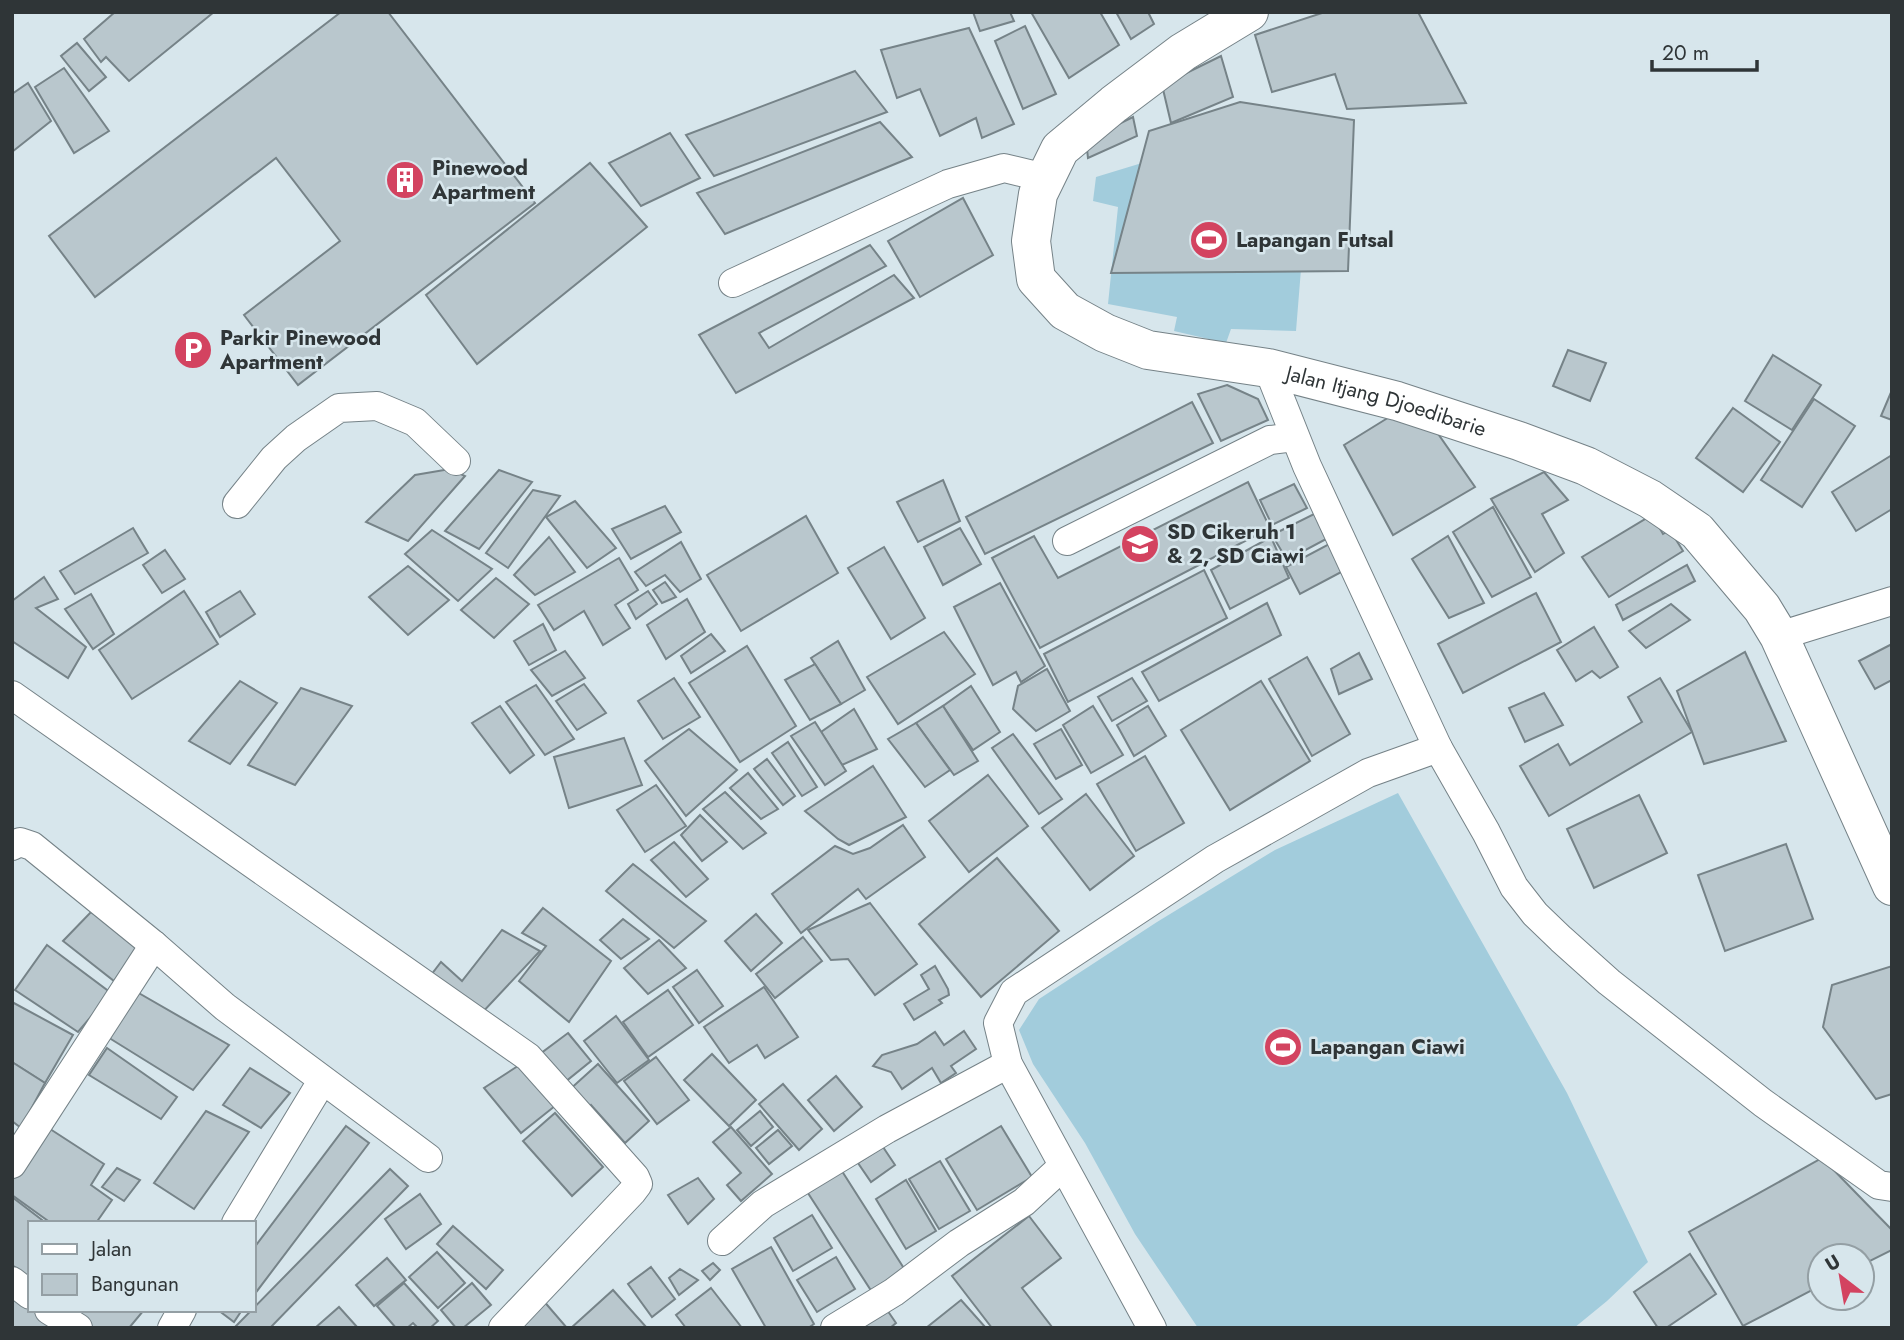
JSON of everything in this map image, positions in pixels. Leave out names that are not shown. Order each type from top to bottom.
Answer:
[{"type":"main road","name":"Jalan Itjang Djoedibarie","points":[[1249,12],[1183,52],[1114,103],[1060,149],[1038,194],[1031,241],[1036,279],[1065,311],[1105,333],[1148,350],[1268,368],[1397,401],[1520,441],[1586,466],[1650,499],[1697,531],[1762,608],[1779,635],[1892,886]]},
{"type":"street","points":[[733,283],[948,184],[1004,168],[1046,178]]},
{"type":"street","points":[[1268,368],[1294,437],[1438,748],[1514,887],[1535,914],[1609,982],[1763,1103],[1879,1185],[1892,1187]]},
{"type":"street","points":[[237,504],[274,458],[296,438],[339,408],[377,406],[415,422],[456,461]]},
{"type":"street","points":[[1067,541],[1270,440],[1294,437]]},
{"type":"street","points":[[1779,635],[1892,601]]},
{"type":"street","points":[[12,695],[528,1057],[635,1177],[638,1184],[632,1192],[503,1328]]},
{"type":"street","points":[[1152,1328],[1008,1064],[998,1023],[1014,992],[1215,859],[1368,773],[1438,748]]},
{"type":"street","points":[[12,846],[20,842],[32,846],[154,945],[225,1007],[428,1158]]},
{"type":"street","points":[[12,1164],[154,945]]},
{"type":"street","points":[[722,1241],[763,1204],[887,1129],[1008,1064]]},
{"type":"street","points":[[237,1221],[322,1081]]},
{"type":"street","points":[[835,1328],[894,1292],[959,1243],[1024,1202],[1063,1166]]},
{"type":"street","points":[[12,1281],[28,1293]]},
{"type":"street","points":[[52,1312],[78,1328]]},
{"type":"street","points":[[172,1328],[181,1312]]},
{"type":"shaded area","name":"Lapangan Futsal","points":[[1178,152],[1310,158],[1296,331],[1231,329],[1226,343],[1174,331],[1177,317],[1108,304],[1118,207],[1093,201],[1096,177]]},
{"type":"shaded area","name":"Lapangan Ciawi","points":[[1398,793],[1567,1093],[1648,1262],[1574,1328],[1198,1328],[1135,1234],[1085,1143],[1033,1064],[1019,1030],[1039,999],[1157,922],[1275,850]]},
{"type":"building","points":[[115,12],[214,12],[129,81],[106,57],[101,62],[84,39]]},
{"type":"building","name":"Pinewood Apartment","points":[[341,12],[388,12],[535,203],[298,385],[244,315],[340,241],[276,158],[95,297],[49,236]]},
{"type":"building","points":[[973,12],[1010,12],[1014,21],[980,31]]},
{"type":"building","points":[[1031,12],[1100,12],[1119,45],[1069,78]]},
{"type":"building","points":[[1116,12],[1148,12],[1154,24],[1131,39]]},
{"type":"building","points":[[1325,12],[1418,12],[1466,103],[1347,109],[1335,74],[1272,92],[1255,35]]},
{"type":"building","points":[[1025,26],[1056,94],[1023,109],[995,41]]},
{"type":"building","points":[[969,28],[1014,124],[982,138],[976,118],[940,136],[920,89],[897,98],[881,50]]},
{"type":"building","points":[[77,43],[106,77],[89,91],[61,56]]},
{"type":"building","points":[[1221,56],[1233,97],[1171,123],[1162,85]]},
{"type":"building","points":[[64,68],[109,131],[74,153],[35,87]]},
{"type":"building","points":[[855,71],[887,112],[714,176],[686,135]]},
{"type":"building","points":[[28,83],[51,121],[12,152],[12,94]]},
{"type":"building","name":"Lapangan Futsal","points":[[1240,102],[1354,120],[1348,271],[1111,273],[1149,131]]},
{"type":"building","points":[[1133,117],[1137,136],[1088,158],[1086,140]]},
{"type":"building","points":[[880,122],[912,157],[725,234],[697,193]]},
{"type":"building","points":[[670,133],[700,178],[641,206],[609,163]]},
{"type":"building","points":[[590,163],[647,227],[477,364],[426,295]]},
{"type":"building","points":[[963,198],[993,255],[920,297],[888,241]]},
{"type":"building","points":[[870,245],[886,266],[759,333],[769,348],[894,275],[914,298],[736,393],[699,335]]},
{"type":"building","points":[[1568,350],[1606,363],[1590,401],[1553,386]]},
{"type":"building","points":[[1773,355],[1821,385],[1792,430],[1745,401]]},
{"type":"building","points":[[1227,385],[1258,399],[1268,420],[1221,441],[1198,394]]},
{"type":"building","points":[[1892,390],[1892,420],[1881,416]]},
{"type":"building","points":[[1814,399],[1855,426],[1802,507],[1761,480]]},
{"type":"building","points":[[1192,402],[1213,443],[985,554],[966,517]]},
{"type":"building","points":[[1733,408],[1780,442],[1743,492],[1696,458]]},
{"type":"building","points":[[1399,411],[1427,418],[1475,487],[1393,535],[1344,445]]},
{"type":"building","points":[[1892,455],[1892,509],[1856,531],[1832,492]]},
{"type":"building","points":[[450,469],[465,476],[408,541],[366,522],[415,475]]},
{"type":"building","points":[[499,470],[532,482],[479,549],[445,531]]},
{"type":"building","points":[[1544,472],[1568,500],[1542,514],[1564,553],[1535,572],[1491,499]]},
{"type":"building","points":[[943,480],[960,521],[918,542],[897,502]]},
{"type":"building","points":[[1248,482],[1270,528],[1040,648],[992,558],[1034,536],[1058,578]]},
{"type":"building","points":[[1294,484],[1307,508],[1272,525],[1260,500]]},
{"type":"building","points":[[533,490],[560,496],[508,568],[486,553]]},
{"type":"building","points":[[575,501],[616,548],[587,568],[546,517]]},
{"type":"building","points":[[665,506],[681,532],[631,559],[612,529]]},
{"type":"building","points":[[1493,507],[1531,577],[1492,597],[1453,532]]},
{"type":"building","points":[[1316,513],[1328,538],[1287,560],[1272,535]]},
{"type":"building","points":[[1652,515],[1663,534],[1670,530],[1683,551],[1609,597],[1582,557]]},
{"type":"building","points":[[806,516],[838,573],[741,631],[707,575]]},
{"type":"building","points":[[133,528],[148,553],[75,594],[60,571]]},
{"type":"building","points":[[960,528],[981,564],[943,585],[924,547]]},
{"type":"building","points":[[432,530],[492,569],[458,601],[405,554]]},
{"type":"building","points":[[1448,536],[1484,603],[1449,618],[1412,559]]},
{"type":"building","points":[[549,537],[575,572],[535,595],[514,575]]},
{"type":"building","points":[[1271,537],[1289,578],[1230,609],[1211,570]]},
{"type":"building","points":[[681,542],[701,579],[680,592],[665,575],[646,586],[635,572]]},
{"type":"building","points":[[1331,543],[1345,570],[1300,594],[1286,567]]},
{"type":"building","points":[[884,547],[925,618],[891,639],[848,568]]},
{"type":"building","points":[[165,550],[185,579],[162,593],[143,565]]},
{"type":"building","points":[[619,558],[638,590],[615,605],[630,628],[603,645],[584,611],[554,630],[538,605]]},
{"type":"building","points":[[1687,565],[1695,581],[1623,620],[1616,605]]},
{"type":"building","points":[[408,566],[449,600],[408,635],[369,597]]},
{"type":"building","points":[[1204,570],[1227,618],[1068,702],[1044,654]]},
{"type":"building","points":[[44,577],[58,599],[36,608],[86,647],[68,678],[12,641],[12,601]]},
{"type":"building","points":[[496,578],[529,604],[494,638],[461,610]]},
{"type":"building","points":[[665,582],[676,597],[662,603],[653,590]]},
{"type":"building","points":[[1000,583],[1045,666],[1021,682],[1016,672],[993,685],[954,607]]},
{"type":"building","points":[[184,591],[218,644],[132,699],[99,650]]},
{"type":"building","points":[[240,591],[255,614],[220,637],[206,612]]},
{"type":"building","points":[[648,591],[657,604],[636,619],[628,604]]},
{"type":"building","points":[[1536,593],[1561,642],[1463,693],[1438,644]]},
{"type":"building","points":[[91,594],[114,634],[93,649],[65,609]]},
{"type":"building","points":[[687,599],[705,632],[666,659],[647,625]]},
{"type":"building","points":[[1267,603],[1281,635],[1159,701],[1142,672]]},
{"type":"building","points":[[1671,604],[1690,620],[1646,648],[1629,631]]},
{"type":"building","points":[[543,624],[556,650],[529,665],[514,641]]},
{"type":"building","points":[[1594,627],[1618,667],[1600,678],[1592,671],[1576,681],[1557,650]]},
{"type":"building","points":[[944,632],[975,674],[898,724],[867,677]]},
{"type":"building","points":[[711,634],[725,651],[691,673],[681,656]]},
{"type":"building","points":[[838,641],[865,690],[841,704],[811,658]]},
{"type":"building","points":[[1892,644],[1892,680],[1875,689],[1859,661]]},
{"type":"building","points":[[747,646],[796,726],[740,762],[689,683]]},
{"type":"building","points":[[565,651],[585,678],[552,696],[531,670]]},
{"type":"building","points":[[1745,652],[1786,741],[1704,764],[1677,691]]},
{"type":"building","points":[[1359,653],[1372,679],[1339,694],[1331,669]]},
{"type":"building","points":[[1307,657],[1350,734],[1312,756],[1269,679]]},
{"type":"building","points":[[815,664],[841,704],[810,720],[785,680]]},
{"type":"building","points":[[1047,669],[1070,711],[1036,731],[1013,709],[1018,686]]},
{"type":"building","points":[[674,678],[700,717],[663,739],[638,701]]},
{"type":"building","points":[[1132,678],[1147,701],[1112,721],[1098,697]]},
{"type":"building","points":[[1660,678],[1692,732],[1549,816],[1520,766],[1558,744],[1570,765],[1642,722],[1628,697]]},
{"type":"building","points":[[240,681],[277,703],[230,764],[189,741]]},
{"type":"building","points":[[1261,681],[1310,761],[1230,810],[1181,730]]},
{"type":"building","points":[[584,684],[606,713],[577,730],[556,701]]},
{"type":"building","points":[[536,685],[574,739],[545,755],[506,702]]},
{"type":"building","points":[[971,686],[1000,732],[973,750],[943,706]]},
{"type":"building","points":[[301,688],[352,706],[295,785],[248,765]]},
{"type":"building","points":[[1544,693],[1563,725],[1525,742],[1509,708]]},
{"type":"building","points":[[500,706],[534,755],[510,773],[472,723]]},
{"type":"building","points":[[943,706],[978,761],[954,775],[916,723]]},
{"type":"building","points":[[1093,706],[1123,755],[1091,773],[1063,725]]},
{"type":"building","points":[[1148,706],[1166,736],[1134,756],[1117,725]]},
{"type":"building","points":[[854,709],[877,749],[842,765],[821,732]]},
{"type":"building","points":[[815,722],[846,771],[825,785],[791,736]]},
{"type":"building","points":[[916,723],[950,770],[925,787],[888,739]]},
{"type":"building","points":[[689,729],[737,770],[686,816],[645,761]]},
{"type":"building","points":[[1061,729],[1082,765],[1056,779],[1034,744]]},
{"type":"building","points":[[1013,734],[1062,799],[1039,814],[992,748]]},
{"type":"building","points":[[624,738],[642,785],[569,808],[554,757]]},
{"type":"building","points":[[788,742],[817,787],[802,796],[772,753]]},
{"type":"building","points":[[1145,756],[1184,823],[1136,851],[1097,784]]},
{"type":"building","points":[[767,759],[795,796],[783,805],[754,769]]},
{"type":"building","points":[[873,766],[906,817],[849,845],[805,811]]},
{"type":"building","points":[[748,773],[778,809],[761,819],[730,788]]},
{"type":"building","points":[[988,775],[1028,826],[969,872],[929,821]]},
{"type":"building","points":[[656,785],[686,826],[645,852],[617,810]]},
{"type":"building","points":[[725,792],[766,833],[743,849],[703,809]]},
{"type":"building","points":[[1086,794],[1134,856],[1090,890],[1042,828]]},
{"type":"building","points":[[1639,795],[1667,853],[1594,888],[1567,829]]},
{"type":"building","points":[[700,815],[727,842],[702,861],[681,835]]},
{"type":"building","points":[[903,825],[925,857],[866,899],[858,889],[801,933],[772,894],[835,846],[853,854],[870,848]]},
{"type":"building","points":[[674,842],[708,879],[686,897],[651,860]]},
{"type":"building","points":[[1786,844],[1813,919],[1725,951],[1698,875]]},
{"type":"building","points":[[997,858],[1059,931],[981,997],[919,924]]},
{"type":"building","points":[[633,864],[706,921],[674,948],[606,891]]},
{"type":"building","points":[[870,903],[917,964],[875,995],[848,959],[831,960],[808,930]]},
{"type":"building","points":[[543,908],[611,961],[569,1022],[519,981],[546,946],[522,933]]},
{"type":"building","points":[[91,912],[141,945],[114,981],[63,941]]},
{"type":"building","points":[[756,914],[782,943],[751,971],[725,941]]},
{"type":"building","points":[[623,919],[649,939],[621,959],[600,940]]},
{"type":"building","points":[[502,930],[540,951],[480,1015],[428,979],[441,962],[462,981]]},
{"type":"building","points":[[803,937],[822,961],[775,998],[756,974]]},
{"type":"building","points":[[659,940],[686,968],[648,994],[624,968]]},
{"type":"building","points":[[47,945],[111,993],[78,1032],[15,990]]},
{"type":"building","points":[[935,966],[949,995],[939,1000],[942,1003],[914,1020],[904,1004],[929,989],[921,975]]},
{"type":"building","points":[[1892,966],[1892,1094],[1876,1099],[1823,1027],[1832,985]]},
{"type":"building","points":[[697,970],[723,1006],[699,1023],[673,987]]},
{"type":"building","points":[[764,987],[798,1037],[765,1058],[757,1045],[729,1063],[704,1027]]},
{"type":"building","points":[[130,988],[229,1045],[193,1090],[106,1036]]},
{"type":"building","points":[[668,990],[693,1025],[648,1057],[623,1022]]},
{"type":"building","points":[[12,1002],[73,1035],[45,1083],[12,1062]]},
{"type":"building","points":[[616,1016],[649,1060],[617,1083],[584,1041]]},
{"type":"building","points":[[964,1031],[976,1049],[951,1066],[956,1073],[941,1083],[932,1068],[902,1089],[891,1072],[873,1066],[882,1055],[917,1044],[935,1032],[944,1045]]},
{"type":"building","points":[[568,1033],[591,1061],[565,1082],[540,1054]]},
{"type":"building","points":[[107,1048],[177,1097],[161,1119],[89,1075]]},
{"type":"building","points":[[712,1054],[756,1100],[729,1126],[684,1080]]},
{"type":"building","points":[[656,1057],[689,1100],[657,1124],[624,1081]]},
{"type":"building","points":[[12,1062],[45,1083],[21,1128],[12,1121]]},
{"type":"building","points":[[524,1062],[560,1102],[521,1133],[484,1088]]},
{"type":"building","points":[[598,1064],[649,1121],[625,1143],[591,1105],[585,1111],[568,1091]]},
{"type":"building","points":[[250,1068],[290,1093],[261,1128],[223,1105]]},
{"type":"building","points":[[836,1076],[862,1107],[834,1131],[808,1100]]},
{"type":"building","points":[[783,1084],[822,1129],[799,1150],[759,1104]]},
{"type":"building","points":[[206,1111],[249,1132],[194,1209],[154,1183]]},
{"type":"building","points":[[760,1111],[773,1127],[751,1146],[737,1130]]},
{"type":"building","points":[[555,1113],[603,1167],[572,1196],[523,1141]]},
{"type":"building","points":[[346,1126],[369,1143],[256,1292],[256,1245]]},
{"type":"building","points":[[1001,1126],[1032,1177],[977,1210],[946,1159]]},
{"type":"building","points":[[47,1127],[104,1164],[91,1185],[112,1200],[97,1221],[48,1221],[12,1195],[12,1178]]},
{"type":"building","points":[[731,1127],[772,1174],[741,1201],[727,1185],[741,1173],[713,1142]]},
{"type":"building","points":[[778,1130],[792,1146],[769,1164],[756,1148]]},
{"type":"building","points":[[883,1147],[895,1165],[871,1182],[858,1163]]},
{"type":"building","points":[[1822,1158],[1892,1230],[1892,1250],[1876,1258],[1876,1242],[1806,1242],[1806,1293],[1743,1326],[1689,1232]]},
{"type":"building","points":[[940,1161],[970,1211],[939,1229],[909,1179]]},
{"type":"building","points":[[117,1168],[140,1180],[124,1201],[102,1187]]},
{"type":"building","points":[[840,1168],[905,1270],[872,1292],[806,1190]]},
{"type":"building","points":[[390,1169],[408,1186],[270,1328],[234,1328],[250,1312],[256,1312],[256,1306]]},
{"type":"building","points":[[698,1178],[714,1199],[688,1224],[668,1195]]},
{"type":"building","points":[[906,1180],[936,1231],[906,1249],[876,1199]]},
{"type":"building","points":[[420,1194],[441,1224],[406,1249],[385,1219]]},
{"type":"building","points":[[12,1197],[43,1221],[28,1221],[28,1277],[12,1265]]},
{"type":"building","points":[[812,1215],[832,1248],[793,1271],[774,1238]]},
{"type":"building","points":[[1029,1216],[1061,1258],[1022,1288],[1052,1327],[992,1328],[952,1276]]},
{"type":"building","points":[[453,1226],[503,1270],[486,1289],[437,1244]]},
{"type":"building","points":[[771,1247],[814,1324],[808,1328],[766,1328],[732,1269]]},
{"type":"building","points":[[437,1252],[465,1283],[438,1308],[409,1277]]},
{"type":"building","points":[[1690,1254],[1716,1294],[1666,1328],[1658,1328],[1634,1292]]},
{"type":"building","points":[[836,1257],[855,1289],[817,1312],[797,1280]]},
{"type":"building","points":[[387,1258],[406,1280],[374,1306],[356,1285]]},
{"type":"building","points":[[713,1263],[720,1270],[710,1280],[702,1271]]},
{"type":"building","points":[[651,1267],[675,1299],[652,1317],[628,1284]]},
{"type":"building","points":[[680,1269],[698,1280],[679,1295],[669,1278]]},
{"type":"building","points":[[404,1283],[438,1321],[430,1328],[418,1328],[413,1323],[407,1328],[396,1328],[377,1306]]},
{"type":"building","points":[[472,1283],[491,1305],[463,1328],[456,1328],[441,1310]]},
{"type":"building","points":[[711,1288],[742,1328],[686,1328],[676,1315]]},
{"type":"building","points":[[613,1290],[647,1328],[571,1328]]},
{"type":"building","points":[[12,1297],[28,1306],[28,1312],[38,1312],[63,1328],[12,1328]]},
{"type":"building","points":[[542,1299],[567,1328],[510,1328]]},
{"type":"building","points":[[961,1300],[986,1328],[926,1328]]},
{"type":"building","points":[[883,1304],[896,1323],[890,1328],[850,1327]]},
{"type":"building","points":[[339,1307],[358,1328],[315,1328]]},
{"type":"building","points":[[73,1312],[142,1312],[129,1328],[93,1328]]},
{"type":"building","points":[[221,1312],[241,1312],[234,1322]]},
{"type":"place","name":"Pinewood Apartment","points":[[405,180]]},
{"type":"place","name":"Lapangan Futsal","points":[[1209,240]]},
{"type":"place","name":"Parkir Pinewood Apartment","points":[[193,350]]},
{"type":"place","name":"SD Cikeruh 1 & 2, SD Ciawi","points":[[1140,544]]},
{"type":"place","name":"Lapangan Ciawi","points":[[1283,1047]]}]
